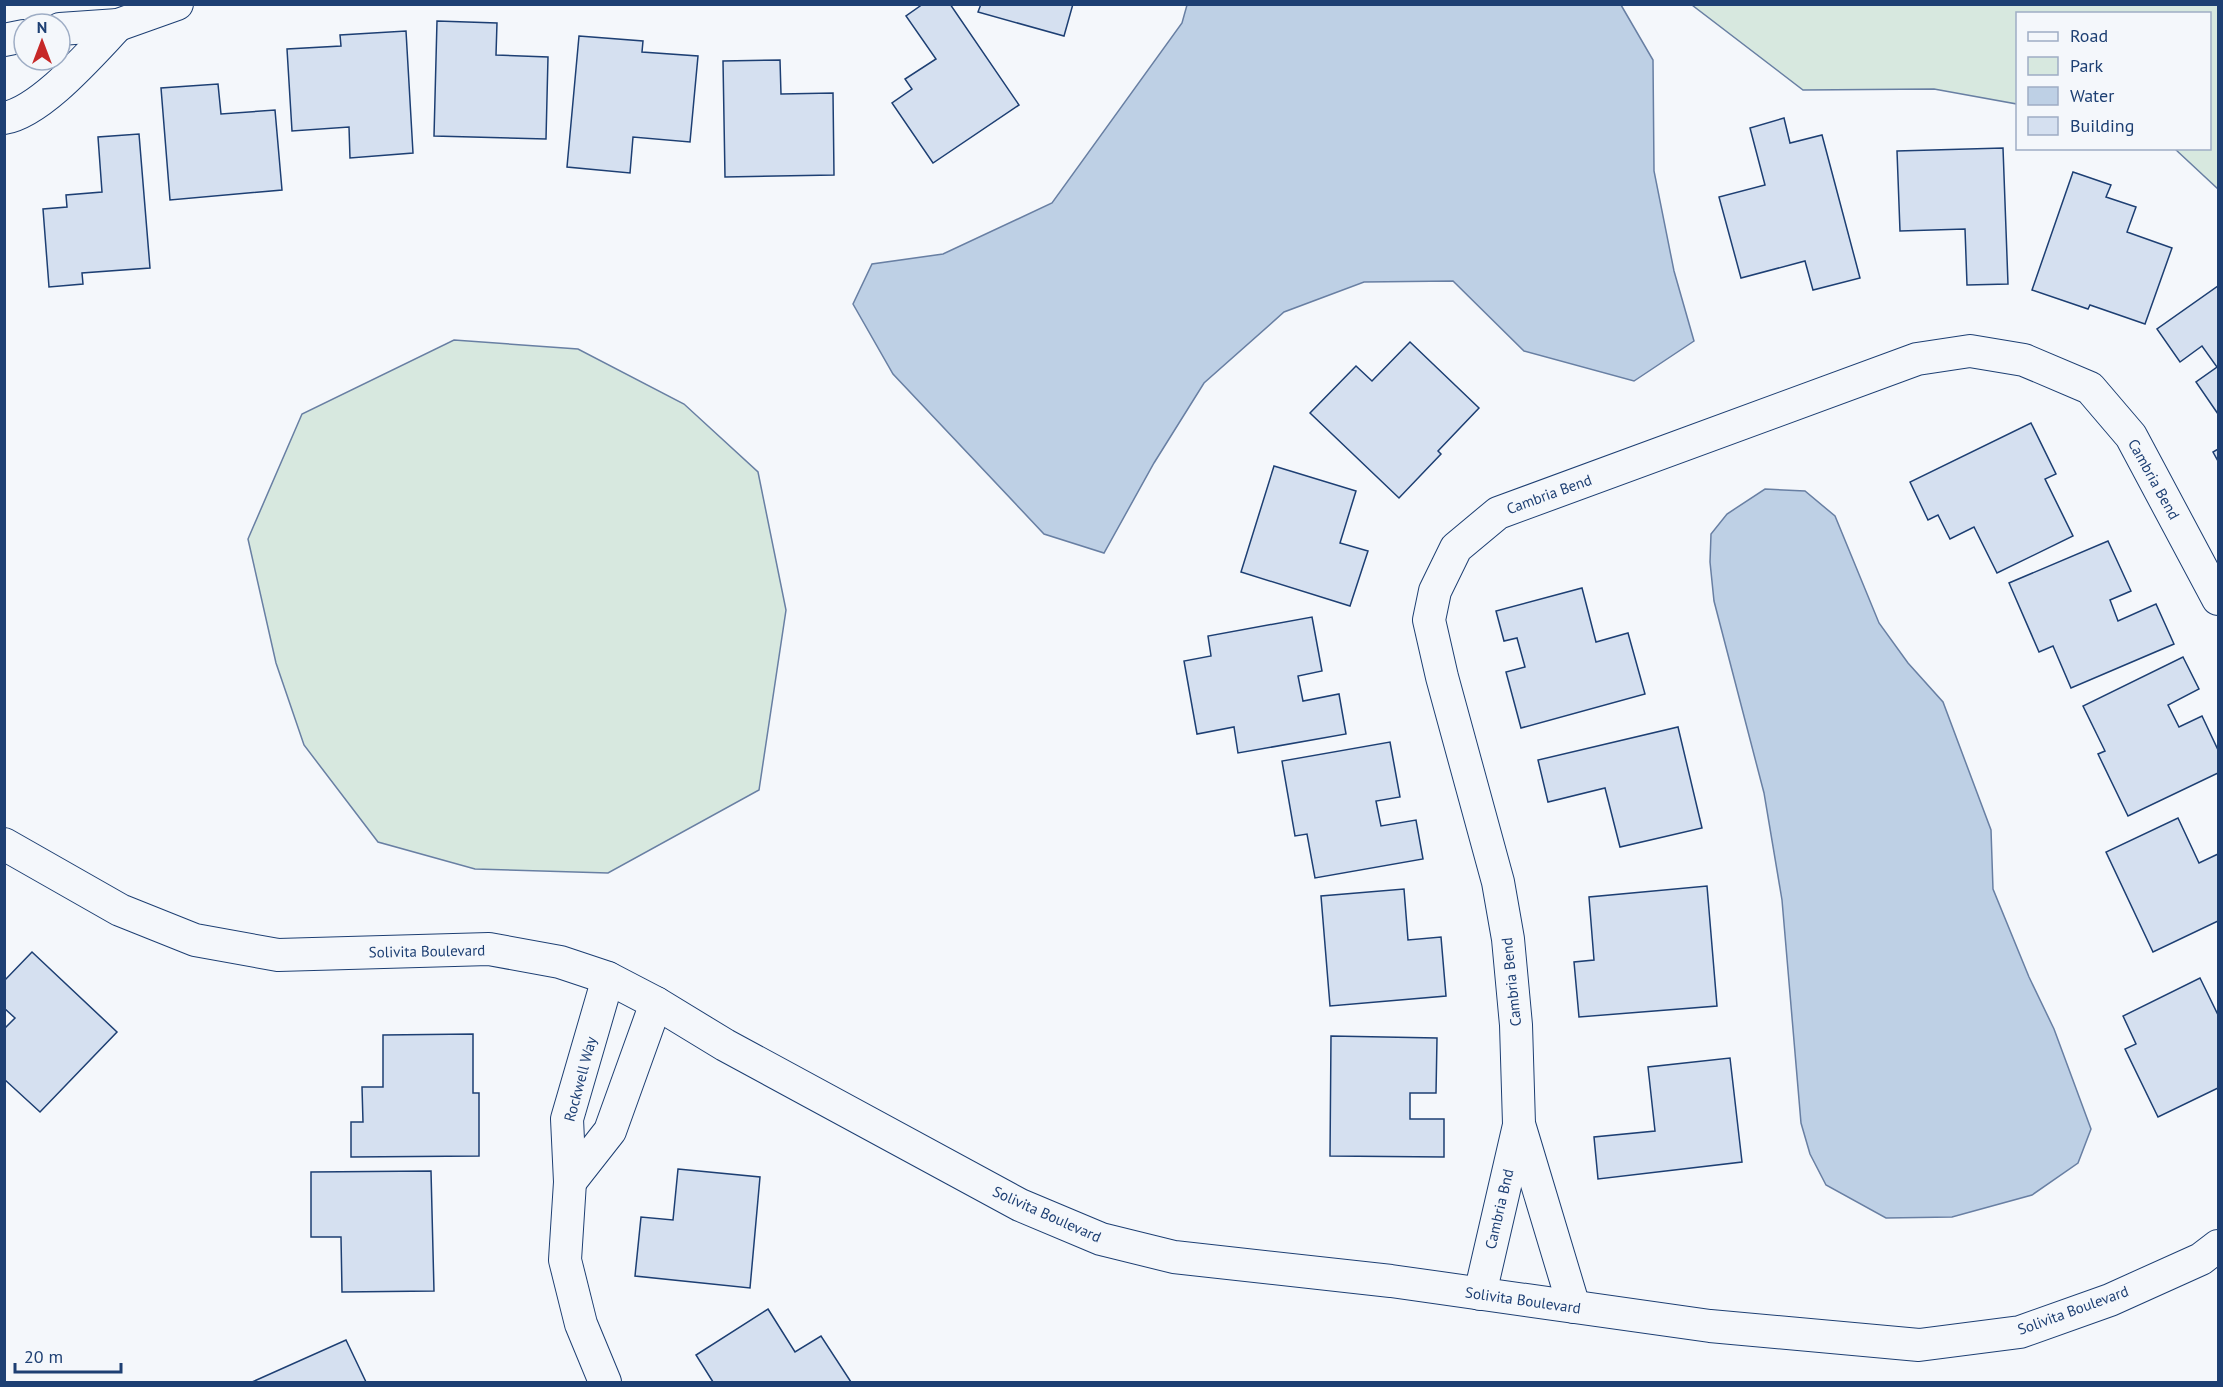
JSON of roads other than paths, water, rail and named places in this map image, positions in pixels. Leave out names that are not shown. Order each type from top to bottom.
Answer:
[{"type":"street","points":[[72,28],[118,25],[177,4]]},
{"type":"street","points":[[4,118],[17,116],[60,84],[118,25]]},
{"type":"street","name":"Cambria Bend","points":[[1574,1307],[1519,1124],[1516,1024],[1508,939],[1498,882],[1442,677],[1429,620],[1435,591],[1456,548],[1498,513],[1917,359],[1970,351],[2024,360],[2090,388],[2131,436],[2218,599]]},
{"type":"street","name":"Solivita Boulevard","points":[[4,844],[120,910],[195,940],[278,955],[489,949],[560,962],[608,978],[656,1003],[725,1045],[1020,1205],[1101,1239],[1174,1257],[1391,1281],[1710,1326],[1919,1345],[2020,1332],[2109,1300],[2201,1259],[2218,1246]]},
{"type":"street","name":"Rockwell Way","points":[[605,1383],[581,1324],[566,1260],[570,1182],[567,1119],[608,978]]},
{"type":"street","points":[[570,1182],[610,1131],[656,1003]]},
{"type":"street","name":"Cambria Bnd","points":[[1480,1294],[1519,1124]]},
{"type":"water","points":[[1187,5],[1621,5],[1653,60],[1654,171],[1674,271],[1694,341],[1634,381],[1524,351],[1453,281],[1364,282],[1284,312],[1204,383],[1154,463],[1104,553],[1044,534],[893,374],[853,304],[872,264],[943,254],[1052,203],[1182,23]]},
{"type":"water","points":[[1765,489],[1805,491],[1835,516],[1879,623],[1908,663],[1943,702],[1991,830],[1993,889],[2029,977],[2054,1029],[2091,1129],[2078,1163],[2032,1195],[1952,1217],[1886,1218],[1826,1185],[1810,1154],[1801,1123],[1782,900],[1764,793],[1714,601],[1710,562],[1711,534],[1727,514]]}]
